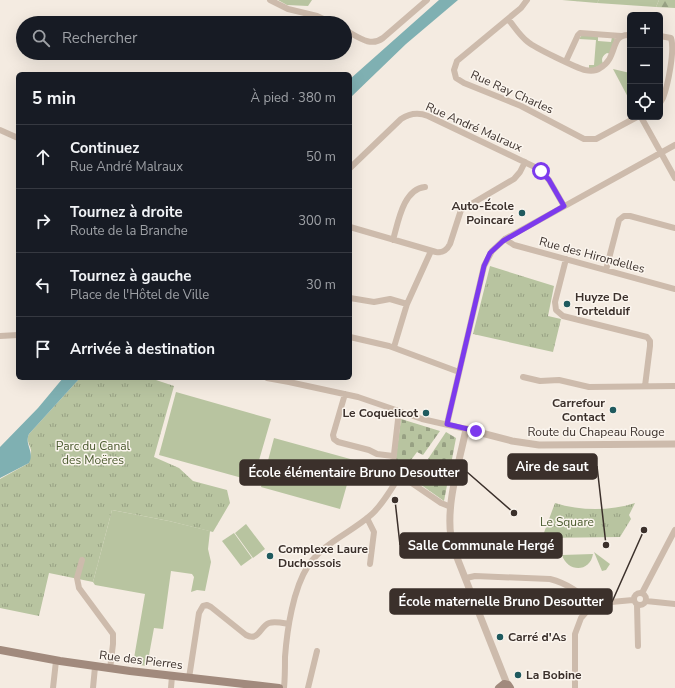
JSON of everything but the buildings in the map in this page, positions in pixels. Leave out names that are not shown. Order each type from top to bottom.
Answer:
[{"type":"main road","name":"Rue des Pierres","points":[[0,650],[56,661],[110,669],[279,688]]},
{"type":"street","points":[[270,0],[290,10],[317,16]]},
{"type":"street","points":[[352,34],[368,42],[376,42],[383,38],[427,0]]},
{"type":"street","name":"Rue Ray Charles","points":[[527,0],[508,19],[457,61],[454,70],[455,76],[478,90],[521,106],[584,139],[596,139],[631,120]]},
{"type":"street","points":[[508,19],[529,43],[586,70],[600,69],[611,58],[616,41],[621,36]]},
{"type":"street","points":[[566,61],[580,33],[627,35]]},
{"type":"street","points":[[663,36],[673,38],[674,45],[673,63],[663,98]]},
{"type":"street","name":"Rue André Malraux","points":[[352,166],[401,119],[415,113],[428,116],[538,169],[546,176],[564,206]]},
{"type":"street","points":[[643,120],[675,178]]},
{"type":"street","points":[[0,130],[16,137]]},
{"type":"street","points":[[447,424],[485,264],[494,249],[505,239],[675,145]]},
{"type":"street","points":[[352,228],[431,251],[440,252],[447,249],[451,242],[461,210],[514,179],[520,172],[525,162]]},
{"type":"street","points":[[393,240],[408,198],[414,190],[424,187]]},
{"type":"street","points":[[606,270],[619,220],[622,217],[630,216],[675,228]]},
{"type":"street","name":"Rue des Hirondelles","points":[[505,239],[512,244],[675,289]]},
{"type":"street","points":[[394,347],[407,304],[431,251]]},
{"type":"street","points":[[566,259],[554,302],[556,310],[563,316],[647,337],[650,341],[650,346],[645,386]]},
{"type":"street","points":[[352,298],[374,302],[390,299],[407,304]]},
{"type":"street","points":[[0,336],[16,335]]},
{"type":"street","points":[[352,337],[394,347],[459,372]]},
{"type":"street","points":[[523,377],[540,381],[559,380],[587,387],[675,386]]},
{"type":"street","points":[[277,380],[346,394],[426,420],[466,429],[451,508],[451,538],[498,662],[504,687]]},
{"type":"street","points":[[346,394],[333,435],[334,439],[338,442],[369,450],[377,454],[393,456]]},
{"type":"street","points":[[399,411],[393,467],[400,475],[441,504],[451,508]]},
{"type":"street","name":"Route du Chapeau Rouge","points":[[466,429],[512,441],[539,445],[675,444]]},
{"type":"street","points":[[284,688],[289,624],[299,584],[309,565],[327,546],[375,511],[400,475]]},
{"type":"street","points":[[367,518],[374,532],[370,564]]},
{"type":"street","points":[[642,593],[675,530]]},
{"type":"street","points":[[82,560],[77,578],[78,586],[113,634],[110,669]]},
{"type":"street","points":[[466,578],[475,576],[550,579],[578,592],[592,606]]},
{"type":"street","points":[[642,593],[645,596],[646,601]]},
{"type":"street","points":[[638,646],[635,594],[642,593]]},
{"type":"street","points":[[575,688],[576,628],[582,616],[592,606],[605,602],[635,603],[642,605],[646,601],[675,604]]},
{"type":"street","points":[[190,678],[199,613],[203,606],[210,606],[246,635],[251,637],[257,635],[269,622],[289,624]]},
{"type":"street","points":[[308,688],[317,651]]},
{"type":"street","points":[[53,688],[56,661]]},
{"type":"street","points":[[93,688],[95,666]]},
{"type":"street","points":[[171,688],[172,676]]},
{"type":"green space","points":[[278,0],[312,0],[308,6],[287,5]]},
{"type":"green space","points":[[562,0],[599,0],[597,3]]},
{"type":"green space","points":[[599,0],[659,0],[656,7],[597,3]]},
{"type":"green space","points":[[659,0],[675,0],[675,8],[656,7]]},
{"type":"green space","points":[[582,35],[598,36],[598,41],[611,42],[612,37],[614,37],[615,39],[611,54],[607,53],[603,56],[603,64],[594,68],[589,68],[589,65],[594,65],[596,40],[579,39]]},
{"type":"green space","points":[[613,69],[627,72],[627,95]]},
{"type":"green space","points":[[490,266],[554,286],[548,316],[561,319],[553,352],[473,334]]},
{"type":"green space","name":"Parc du Canal des Moëres","points":[[78,380],[156,380],[174,386],[154,457],[179,468],[193,481],[227,490],[230,503],[213,532],[169,521],[112,510],[93,582],[49,573],[39,616],[0,608],[0,479],[29,463],[31,451],[28,439],[29,434]]},
{"type":"green space","points":[[176,392],[271,419],[253,481],[159,455]]},
{"type":"green space","points":[[401,419],[440,431],[423,455],[417,452],[405,468],[407,470],[405,474],[396,467],[395,464]]},
{"type":"green space","points":[[446,432],[456,438],[444,501],[417,482],[420,479],[422,480],[434,464],[428,459]]},
{"type":"green space","points":[[274,438],[354,460],[340,509],[261,487]]},
{"type":"green space","name":"Le Square","points":[[555,503],[575,508],[606,509],[635,503],[629,515],[631,519],[620,537],[542,538]]},
{"type":"green space","points":[[112,510],[210,531],[208,549],[211,562],[205,591],[197,590],[191,592],[194,577],[192,574],[171,571],[163,629],[154,628],[147,666],[133,664],[145,594],[95,585],[93,582]]},
{"type":"green space","points":[[246,524],[265,549],[253,558],[235,533]]},
{"type":"green space","points":[[234,533],[252,558],[241,566],[222,541]]},
{"type":"green space","points":[[594,552],[610,564],[606,570],[602,571]]},
{"type":"green space","points":[[593,554],[588,565],[578,568],[569,565],[562,555]]},
{"type":"water","points":[[439,0],[458,0],[406,44],[352,96],[352,77]]},
{"type":"water","points":[[61,380],[78,380],[29,434],[28,441],[31,459],[29,463],[0,478],[0,447],[38,408]]},
{"type":"place","name":"Auto-École Poincaré","points":[[522,213]]},
{"type":"place","name":"Huyze De Tortelduif","points":[[567,304]]},
{"type":"place","name":"Carrefour Contact","points":[[613,410]]},
{"type":"place","name":"Le Coquelicot","points":[[426,413]]},
{"type":"place","name":"Salle Communale Hergé","points":[[395,500]]},
{"type":"place","name":"École élémentaire Bruno Desoutter","points":[[514,513]]},
{"type":"place","name":"École maternelle Bruno Desoutter","points":[[644,530]]},
{"type":"place","name":"Aire de saut","points":[[606,545]]},
{"type":"place","name":"Complexe Laure Duchossois","points":[[270,556]]},
{"type":"place","name":"Carré d'As","points":[[500,637]]},
{"type":"place","name":"La Bobine","points":[[518,675]]},
{"type":"route","points":[[476,431],[447,424],[484,266],[490,253],[496,246],[564,206],[549,180],[541,171]]}]
